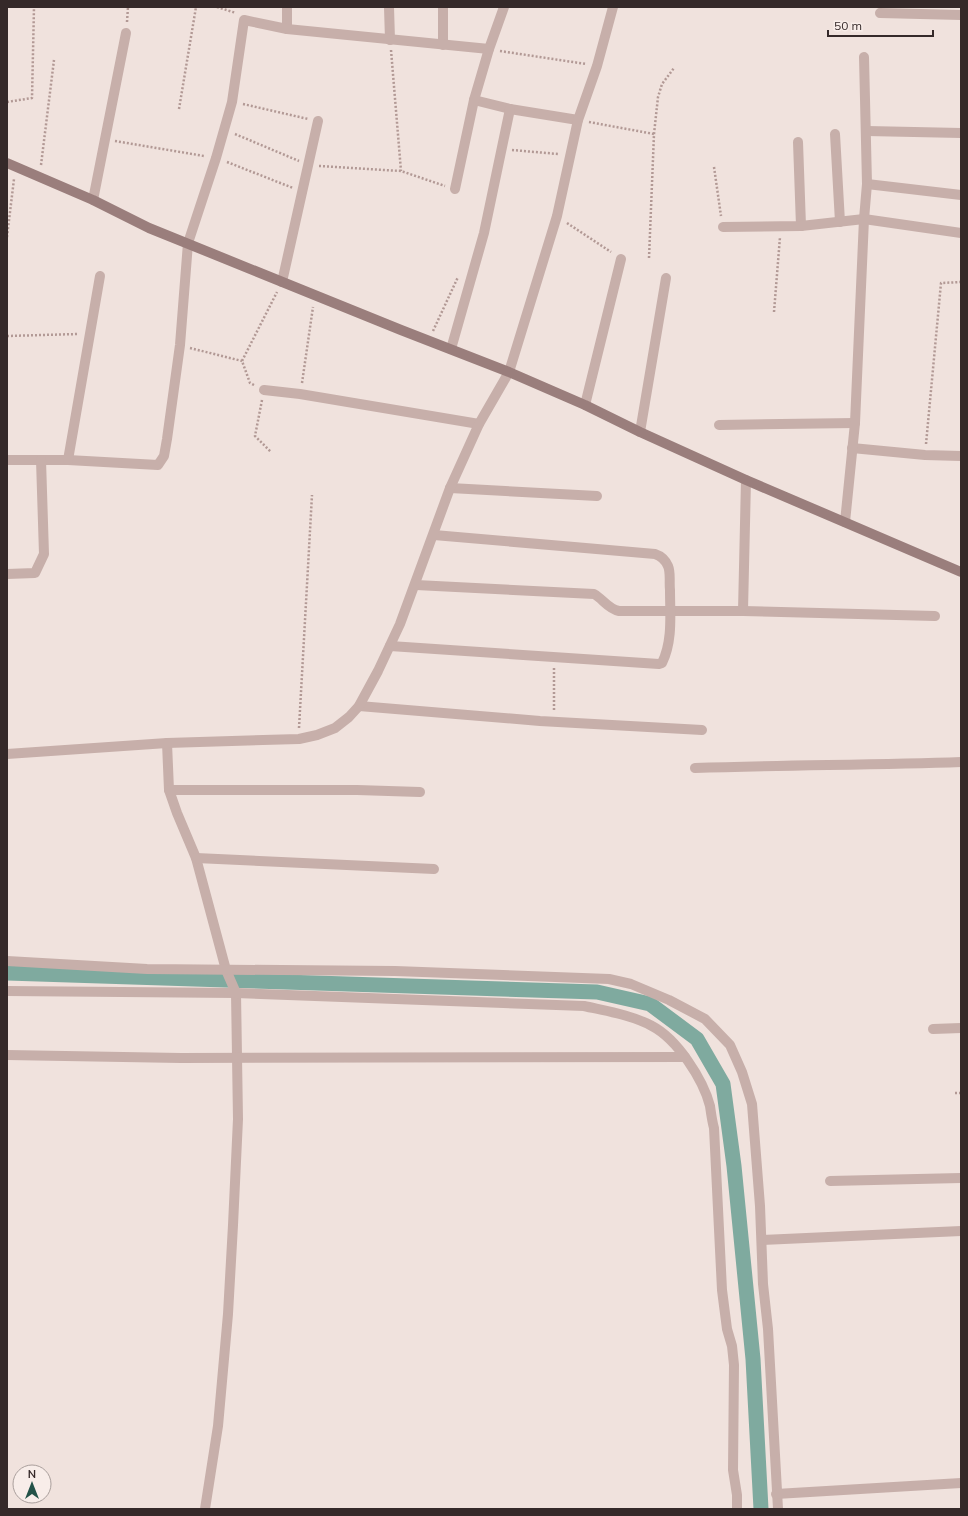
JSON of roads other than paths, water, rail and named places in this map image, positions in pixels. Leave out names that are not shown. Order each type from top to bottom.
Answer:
[{"type":"street","points":[[287,7],[288,29]]},
{"type":"street","points":[[389,7],[390,40]]},
{"type":"street","points":[[443,7],[443,45]]},
{"type":"street","points":[[455,189],[474,100],[489,49],[504,7]]},
{"type":"street","points":[[7,754],[167,744],[299,739],[317,735],[335,728],[349,717],[359,706],[390,646],[416,585],[450,488],[480,424],[509,372],[557,216],[578,120],[596,66],[613,7]]},
{"type":"street","points":[[880,13],[961,15]]},
{"type":"street","points":[[7,460],[68,460],[158,465],[164,456],[180,345],[188,243],[216,158],[232,102],[244,20],[288,29],[489,49]]},
{"type":"street","points":[[93,200],[126,32]]},
{"type":"street","points":[[845,522],[855,422],[864,219],[867,184],[864,57]]},
{"type":"street","points":[[474,100],[510,109],[578,120]]},
{"type":"street","points":[[451,349],[484,233],[510,109]]},
{"type":"street","points":[[282,282],[318,121]]},
{"type":"street","points":[[866,131],[961,133]]},
{"type":"street","points":[[835,134],[840,222]]},
{"type":"street","points":[[798,142],[801,226]]},
{"type":"street","points":[[11,165],[93,200],[149,228],[372,319],[509,372],[585,405],[640,432],[746,480],[961,572]]},
{"type":"street","points":[[867,184],[961,195]]},
{"type":"street","points":[[723,227],[801,226],[864,219],[961,234]]},
{"type":"street","points":[[585,405],[621,259]]},
{"type":"street","points":[[68,460],[100,276]]},
{"type":"street","points":[[640,432],[666,278]]},
{"type":"street","points":[[264,390],[300,394],[480,424]]},
{"type":"street","points":[[719,425],[855,422]]},
{"type":"street","points":[[852,448],[925,455],[961,456]]},
{"type":"street","points":[[7,574],[35,573],[44,554],[41,460]]},
{"type":"street","points":[[743,611],[746,480]]},
{"type":"street","points":[[450,488],[597,496]]},
{"type":"street","points":[[390,646],[554,658],[662,663],[670,636],[669,570],[664,559],[655,554],[434,535]]},
{"type":"street","points":[[416,585],[594,594],[611,609],[619,611],[743,611],[935,616]]},
{"type":"street","points":[[359,706],[554,721],[702,730]]},
{"type":"street","points":[[167,744],[169,790],[196,858],[226,970],[236,993],[238,1119],[228,1314],[218,1426],[205,1509]]},
{"type":"street","points":[[695,768],[757,765],[961,762]]},
{"type":"street","points":[[169,790],[357,790],[420,792]]},
{"type":"street","points":[[196,858],[434,869]]},
{"type":"street","points":[[7,961],[147,969],[395,970],[609,979],[631,984],[669,1000],[705,1019],[730,1045],[742,1072],[752,1104],[768,1330],[778,1509]]},
{"type":"street","points":[[7,991],[236,993],[584,1006],[615,1013],[651,1025],[666,1034],[685,1056],[703,1088],[710,1106],[714,1128],[722,1290],[727,1329],[732,1346],[734,1365],[733,1470],[737,1495],[737,1509]]},
{"type":"street","points":[[933,1029],[961,1028]]},
{"type":"street","points":[[7,1055],[72,1057],[685,1056]]},
{"type":"street","points":[[830,1181],[961,1178]]},
{"type":"street","points":[[762,1240],[961,1231]]},
{"type":"street","points":[[776,1494],[961,1483]]},
{"type":"waterway","points":[[7,973],[597,992],[650,1004],[697,1039],[723,1084],[734,1166],[753,1359],[761,1509]]}]
